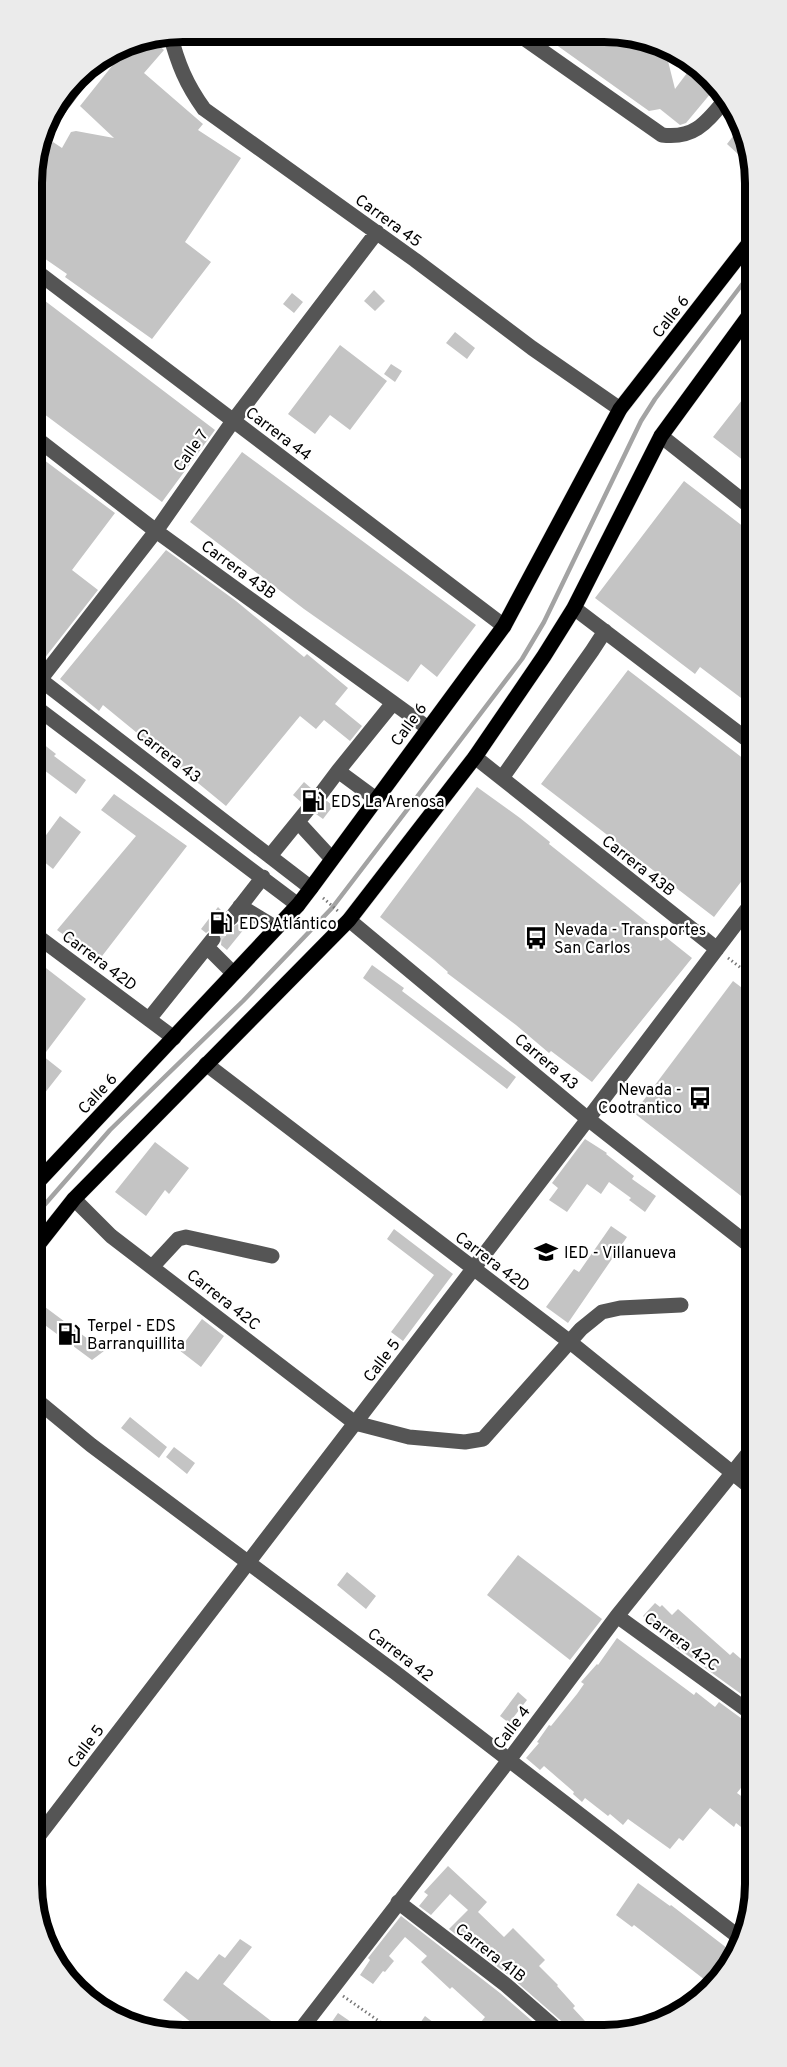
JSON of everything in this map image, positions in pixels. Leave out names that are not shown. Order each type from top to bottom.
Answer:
[{"type":"main road","name":"Calle 6","points":[[42,1173],[174,1038],[311,888],[504,626],[620,408],[745,248]]},
{"type":"main road","points":[[42,1240],[74,1199],[349,920],[475,757],[574,608],[661,436],[745,321]]},
{"type":"street","name":"Carrera 45","points":[[173,42],[183,76],[204,109],[377,232],[532,348],[620,408]]},
{"type":"street","points":[[529,42],[662,135],[674,137],[691,133],[706,123],[721,104]]},
{"type":"street","name":"Calle 7","points":[[42,671],[156,531],[233,421],[377,232]]},
{"type":"street","name":"Carrera 44","points":[[42,276],[504,626]]},
{"type":"street","points":[[661,436],[745,503]]},
{"type":"street","name":"Carrera 43B","points":[[42,443],[156,531],[428,728]]},
{"type":"street","points":[[574,608],[745,738]]},
{"type":"street","points":[[502,778],[605,631]]},
{"type":"street","name":"Carrera 43","points":[[42,685],[311,888]]},
{"type":"street","points":[[320,795],[393,702]]},
{"type":"street","points":[[42,712],[298,904]]},
{"type":"street","name":"Carrera 43B","points":[[475,757],[717,949]]},
{"type":"street","points":[[338,771],[376,799]]},
{"type":"street","points":[[270,856],[309,808]]},
{"type":"street","points":[[298,822],[332,859]]},
{"type":"street","points":[[263,877],[235,912],[276,927]]},
{"type":"street","name":"Calle 5","points":[[42,1832],[745,912]]},
{"type":"street","name":"Carrera 43","points":[[349,920],[588,1119],[745,1242]]},
{"type":"street","name":"Carrera 42D","points":[[42,940],[174,1038]]},
{"type":"street","points":[[149,1019],[210,943],[233,973]]},
{"type":"street","name":"Carrera 42D","points":[[206,1064],[570,1342],[745,1484]]},
{"type":"street","name":"Carrera 42C","points":[[74,1199],[111,1236],[356,1423]]},
{"type":"street","points":[[153,1266],[178,1239],[186,1237],[272,1256]]},
{"type":"street","points":[[356,1423],[409,1437],[465,1442],[483,1439],[581,1329],[602,1312],[620,1308],[681,1305]]},
{"type":"street","name":"Carrera 42","points":[[42,1405],[91,1445],[396,1673],[736,1935]]},
{"type":"street","name":"Calle 4","points":[[304,2025],[617,1616],[745,1457]]},
{"type":"street","name":"Carrera 42C","points":[[617,1616],[745,1709]]},
{"type":"street","name":"Carrera 41B","points":[[398,1902],[506,1985],[553,2025]]},
{"type":"path","points":[[330,903],[337,910]]},
{"type":"path","points":[[717,949],[745,971]]},
{"type":"path","points":[[332,1987],[385,2025]]},
{"type":"building","points":[[552,42],[614,42],[641,47],[667,57],[675,89],[687,73],[711,93],[686,123],[680,125],[660,109],[649,111]]},
{"type":"building","points":[[158,45],[164,50],[144,73],[203,124],[198,130],[241,158],[185,242],[211,262],[152,339],[65,277],[67,274],[42,257],[42,173],[46,152],[53,142],[62,148],[71,132],[114,138],[80,106],[120,56]]},
{"type":"building","points":[[736,132],[741,152],[739,155],[727,144]]},
{"type":"building","points":[[374,290],[385,301],[375,311],[364,301]]},
{"type":"building","points":[[292,293],[303,302],[294,313],[283,304]]},
{"type":"building","points":[[42,299],[215,430],[162,502],[42,412]]},
{"type":"building","points":[[455,332],[475,348],[467,359],[446,343]]},
{"type":"building","points":[[340,345],[387,381],[350,430],[330,415],[315,434],[288,414]]},
{"type":"building","points":[[391,364],[402,371],[395,382],[384,374]]},
{"type":"building","points":[[745,396],[745,462],[713,437]]},
{"type":"building","points":[[242,452],[476,625],[437,677],[421,664],[408,682],[304,609],[190,522]]},
{"type":"building","points":[[42,458],[115,513],[72,570],[98,590],[42,661]]},
{"type":"building","points":[[684,481],[745,528],[745,701],[700,667],[695,674],[595,598]]},
{"type":"building","points":[[166,550],[236,601],[304,657],[307,654],[348,688],[335,704],[362,726],[350,741],[324,720],[316,729],[300,716],[226,806],[103,705],[99,711],[60,679]]},
{"type":"building","points":[[628,670],[745,760],[745,877],[714,917],[541,784]]},
{"type":"building","points":[[42,743],[56,754],[54,756],[86,780],[76,794],[44,770],[42,773]]},
{"type":"building","points":[[304,782],[312,789],[311,799],[301,802],[293,795]]},
{"type":"building","name":"Nevada - Transportes San Carlos","points":[[477,787],[520,818],[550,842],[549,844],[692,958],[592,1082],[551,1051],[549,1053],[380,917]]},
{"type":"building","points":[[114,794],[187,846],[99,960],[57,930],[136,836],[101,810]]},
{"type":"building","points":[[327,801],[333,806],[323,819],[316,814],[318,804]]},
{"type":"building","points":[[60,816],[81,832],[53,869],[42,860],[42,841]]},
{"type":"building","name":"EDS Atlántico","points":[[218,907],[223,912],[221,917],[225,925],[230,928],[238,924],[244,929],[227,950],[221,945],[222,936],[219,931],[210,930],[206,933],[201,929]]},
{"type":"building","points":[[42,965],[86,999],[43,1056],[62,1071],[42,1097]]},
{"type":"building","points":[[372,965],[404,988],[402,991],[516,1077],[507,1089],[363,978]]},
{"type":"building","name":"Nevada - Cootrantico","points":[[733,981],[745,990],[745,1199],[634,1113]]},
{"type":"building","points":[[585,1139],[607,1153],[634,1176],[632,1179],[656,1196],[645,1212],[609,1182],[601,1194],[587,1184],[567,1212],[549,1200],[558,1188],[552,1183]]},
{"type":"building","points":[[155,1142],[189,1168],[169,1194],[165,1190],[146,1216],[115,1192]]},
{"type":"building","points":[[611,1226],[627,1237],[568,1323],[546,1307],[574,1269],[579,1272]]},
{"type":"building","points":[[394,1229],[453,1274],[403,1341],[391,1332],[434,1275],[387,1239]]},
{"type":"building","name":"Terpel - EDS Barranquillita","points":[[42,1305],[104,1351],[92,1360],[42,1323]]},
{"type":"building","points":[[202,1319],[224,1336],[201,1367],[179,1350]]},
{"type":"building","points":[[130,1417],[167,1447],[159,1458],[121,1428]]},
{"type":"building","points":[[174,1447],[195,1463],[187,1474],[166,1457]]},
{"type":"building","points":[[518,1555],[602,1619],[570,1660],[487,1595]]},
{"type":"building","points":[[347,1572],[376,1596],[366,1609],[337,1585]]},
{"type":"building","points":[[655,1603],[660,1607],[662,1605],[672,1615],[678,1609],[730,1655],[733,1652],[745,1662],[745,1697],[676,1647],[643,1616]]},
{"type":"building","points":[[617,1638],[694,1695],[696,1692],[715,1707],[719,1702],[745,1721],[745,1783],[737,1793],[745,1799],[745,1830],[736,1823],[734,1827],[710,1808],[683,1841],[679,1838],[670,1849],[628,1819],[623,1825],[585,1798],[582,1802],[544,1766],[540,1770],[526,1758],[539,1743],[537,1742],[549,1725],[551,1726],[577,1694],[584,1684],[581,1682],[598,1665]]},
{"type":"building","points":[[518,1692],[527,1700],[509,1723],[500,1716]]},
{"type":"building","points":[[448,1866],[487,1902],[478,1912],[504,1937],[513,1928],[545,1960],[539,1966],[558,1985],[575,2006],[573,2008],[589,2025],[566,2025],[512,1978],[449,1929],[468,1910],[450,1894],[431,1915],[419,1906],[428,1895],[424,1892]]},
{"type":"building","points":[[638,1883],[729,1950],[706,1981],[634,1925],[632,1927],[616,1915]]},
{"type":"building","points":[[401,1916],[500,1993],[537,2025],[478,2025],[485,2017],[421,1962],[427,1956],[405,1937],[389,1956],[394,1961],[373,1984],[360,1975],[370,1960],[368,1958]]},
{"type":"building","points":[[240,1939],[252,1947],[223,1984],[274,2025],[190,2025],[192,2023],[163,2000],[186,1971],[198,1980],[219,1954],[225,1958]]},
{"type":"building","points":[[338,2013],[354,2024],[353,2025],[330,2025]]},
{"type":"building","points":[[425,2016],[437,2025],[419,2025]]},
{"type":"waterway","points":[[42,1208],[110,1130],[243,1001],[332,908],[522,659],[544,622],[641,421],[655,399],[745,281]]},
{"type":"tunnel","points":[[213,939],[231,918]]},
{"type":"place","name":"EDS La Arenosa","points":[[313,801]]},
{"type":"place","name":"EDS Atlántico","points":[[221,923]]},
{"type":"place","name":"Nevada - Transportes San Carlos","points":[[536,938]]},
{"type":"place","name":"Nevada - Cootrantico","points":[[700,1098]]},
{"type":"place","name":"IED - Villanueva","points":[[546,1252]]},
{"type":"place","name":"Terpel - EDS Barranquillita","points":[[69,1334]]}]
